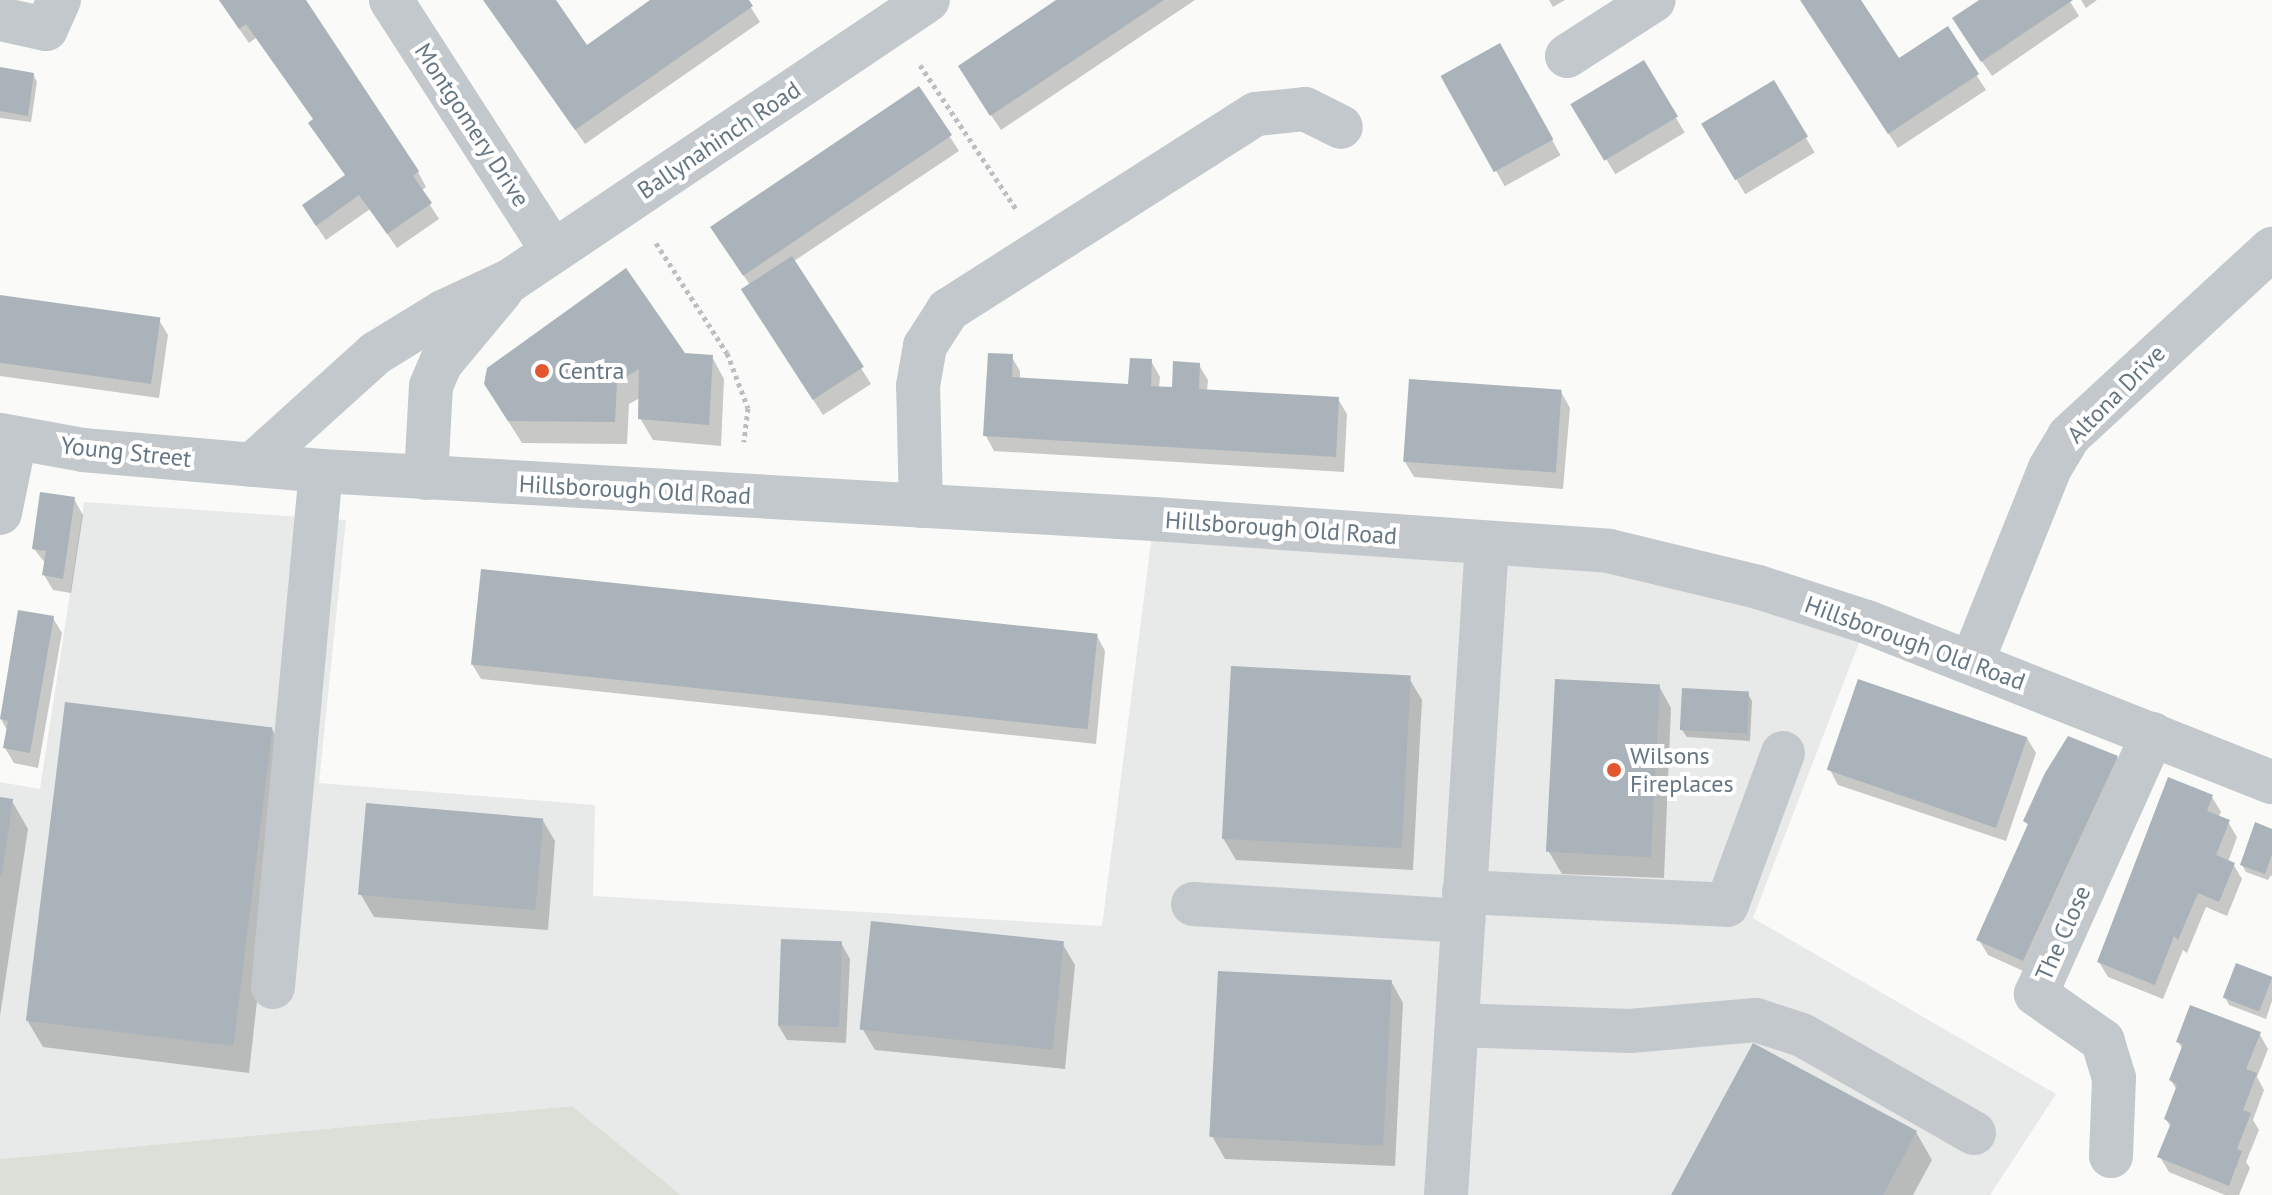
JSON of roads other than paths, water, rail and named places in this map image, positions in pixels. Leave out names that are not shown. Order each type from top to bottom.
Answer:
[{"type":"street","points":[[0,19],[46,29],[59,0]]},
{"type":"street","name":"Montgomery Drive","points":[[391,0],[553,251]]},
{"type":"street","name":"Ballynahinch Road","points":[[252,465],[376,353],[443,312],[511,280],[928,0]]},
{"type":"street","points":[[1567,56],[1654,0]]},
{"type":"street","points":[[921,506],[918,386],[925,346],[948,310],[1256,114],[1305,109],[1341,127]]},
{"type":"street","name":"Altona Drive","points":[[1972,662],[2050,468],[2069,436],[2272,249]]},
{"type":"street","name":"Ballynahinch Road","points":[[426,478],[431,386],[441,363],[511,280]]},
{"type":"street","points":[[0,513],[8,437]]},
{"type":"street","name":"Young Street","points":[[8,437],[83,450],[252,465]]},
{"type":"street","name":"Hillsborough Old Road","points":[[252,465],[1609,551],[1689,568],[1867,622],[2272,782]]},
{"type":"street","points":[[273,987],[321,471]]},
{"type":"street","points":[[1446,1195],[1487,543]]},
{"type":"street","name":"The Close","points":[[2111,1156],[2114,1078],[2103,1041],[2036,994],[2153,734]]},
{"type":"street","points":[[1193,904],[1727,905],[1783,753]]},
{"type":"street","points":[[1457,1025],[1630,1031],[1756,1020],[1802,1035],[1974,1133]]},
{"type":"place","name":"Centra","points":[[542,371]]},
{"type":"place","name":"Wilsons Fireplaces","points":[[1614,770]]}]
